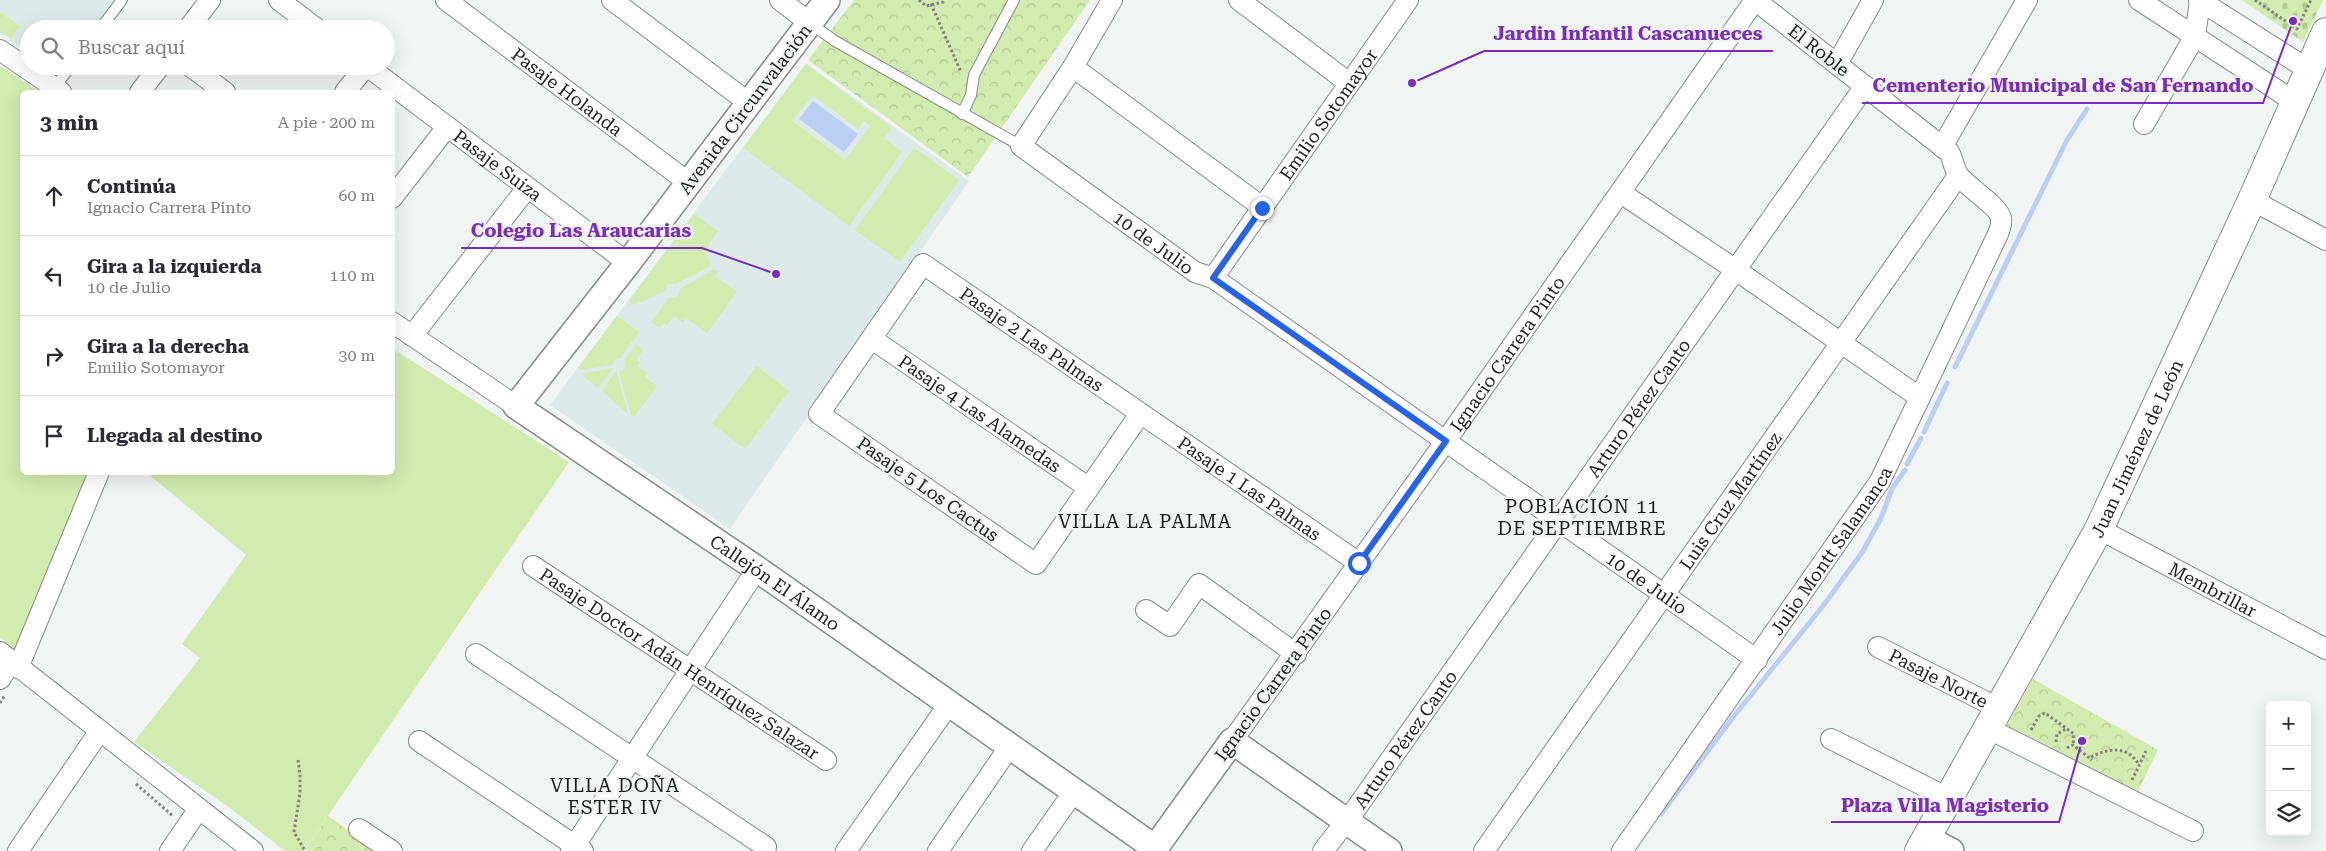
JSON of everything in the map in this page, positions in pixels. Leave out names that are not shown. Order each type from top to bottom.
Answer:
[{"type":"main road","name":"Juan Jiménez de León","points":[[1922,845],[2099,529],[2252,200],[2326,32]]},
{"type":"street","points":[[195,20],[210,0]]},
{"type":"street","points":[[279,0],[305,20]]},
{"type":"street","name":"Pasaje Holanda","points":[[446,0],[689,183]]},
{"type":"street","points":[[612,0],[749,103]]},
{"type":"street","points":[[780,0],[810,23]]},
{"type":"street","name":"Avenida Circunvalación","points":[[516,406],[628,264],[827,0]]},
{"type":"street","points":[[1021,146],[1074,68],[1112,0]]},
{"type":"street","points":[[1239,0],[1350,83]]},
{"type":"street","name":"Emilio Sotomayor","points":[[1213,278],[1408,0]]},
{"type":"street","name":"El Roble","points":[[1755,0],[1942,147],[1952,157],[1958,176],[1999,213],[2001,227]]},
{"type":"street","name":"Ignacio Carrera Pinto","points":[[1154,849],[1296,654],[1755,0]]},
{"type":"street","points":[[1836,64],[1874,0]]},
{"type":"street","points":[[1942,147],[2027,0]]},
{"type":"street","points":[[2139,0],[2295,102]]},
{"type":"street","points":[[2144,124],[2195,36],[2200,0],[2309,70]]},
{"type":"street","points":[[0,50],[20,64]]},
{"type":"street","points":[[1074,68],[1262,208]]},
{"type":"street","points":[[36,75],[57,90]]},
{"type":"street","points":[[142,90],[153,75]]},
{"type":"street","points":[[202,75],[222,90]]},
{"type":"street","points":[[347,90],[359,75]]},
{"type":"street","name":"Pasaje Suiza","points":[[378,75],[628,264]]},
{"type":"street","name":"Arturo Pérez Canto","points":[[1323,851],[1345,820],[1355,810],[1865,86]]},
{"type":"street","points":[[395,194],[447,127]]},
{"type":"street","name":"10 de Julio","points":[[1021,146],[1195,272],[1213,278],[1757,660]]},
{"type":"street","name":"Luis Cruz Martínez","points":[[1484,851],[1662,594],[1842,344],[1958,176]]},
{"type":"street","points":[[411,335],[527,188]]},
{"type":"street","points":[[1621,192],[1919,397]]},
{"type":"street","points":[[2252,200],[2326,240]]},
{"type":"street","name":"Julio Montt Salamanca","points":[[1622,851],[1880,481],[2001,227]]},
{"type":"street","name":"Pasaje 2 Las Palmas","points":[[872,339],[923,264],[1140,414]]},
{"type":"street","name":"Callejón El Álamo","points":[[395,324],[757,569],[1075,790],[1154,849]]},
{"type":"street","name":"Pasaje 5 Los Cactus","points":[[872,339],[819,414],[1036,564],[1089,488]]},
{"type":"street","name":"Pasaje 4 Las Alamedas","points":[[872,339],[1089,488]]},
{"type":"street","points":[[1089,488],[1140,414]]},
{"type":"street","name":"Pasaje 1 Las Palmas","points":[[1140,414],[1359,563]]},
{"type":"street","points":[[0,679],[98,475]]},
{"type":"street","name":"Membrillar","points":[[2099,529],[2326,648]]},
{"type":"street","name":"Pasaje Doctor Adán Henríquez Salazar","points":[[533,566],[826,760]]},
{"type":"street","points":[[419,741],[576,849],[632,758],[757,569]]},
{"type":"street","points":[[1146,610],[1170,626],[1199,584],[1296,654]]},
{"type":"street","name":"Pasaje Norte","points":[[1878,647],[1993,718],[2024,746],[2193,831]]},
{"type":"street","points":[[476,654],[766,847]]},
{"type":"street","points":[[10,661],[198,810],[254,851]]},
{"type":"street","points":[[846,851],[949,704]]},
{"type":"street","points":[[18,851],[99,732]]},
{"type":"street","points":[[1831,739],[1948,798]]},
{"type":"street","points":[[1232,741],[1389,851]]},
{"type":"street","points":[[938,851],[1010,746]]},
{"type":"street","points":[[1032,851],[1075,790]]},
{"type":"street","points":[[170,851],[198,810]]},
{"type":"street","points":[[359,829],[392,851]]},
{"type":"street","points":[[1922,845],[1951,851]]},
{"type":"lane","points":[[107,20],[122,0]]},
{"type":"lane","points":[[962,114],[971,95],[974,75],[1014,0]]},
{"type":"lane","points":[[810,23],[835,41],[1021,146]]},
{"type":"lane","points":[[57,90],[66,75]]},
{"type":"path","points":[[919,0],[926,6],[944,0]]},
{"type":"path","points":[[2256,0],[2297,28],[2311,0]]},
{"type":"path","points":[[931,4],[971,95]]},
{"type":"path","points":[[2024,746],[2039,716],[2045,713],[2074,734],[2073,745]]},
{"type":"path","points":[[2060,747],[2056,736],[2059,731],[2066,728]]},
{"type":"path","points":[[2080,774],[2091,757],[2106,749],[2120,750],[2135,758],[2139,765]]},
{"type":"path","points":[[2124,796],[2146,752]]},
{"type":"path","points":[[298,760],[300,793],[294,832],[305,851]]},
{"type":"path","points":[[132,782],[175,817]]},
{"type":"shaded area","points":[[0,0],[116,0],[101,20],[20,20],[20,47],[0,33]]},
{"type":"shaded area","points":[[806,63],[969,181],[730,529],[550,405]]},
{"type":"green space","points":[[854,0],[1090,0],[968,177],[808,60]]},
{"type":"green space","points":[[2242,0],[2323,0],[2303,42]]},
{"type":"green space","points":[[0,12],[20,26],[11,38],[0,31]]},
{"type":"green space","points":[[806,64],[892,128],[884,138],[902,152],[849,226],[743,148]],"holes":[[[813,95],[858,129],[864,121],[870,126],[845,160],[792,121]]]},
{"type":"green space","points":[[0,66],[37,90],[20,90],[20,475],[89,475],[25,638],[14,649],[0,637]]},
{"type":"green space","points":[[914,148],[959,180],[900,262],[855,230]]},
{"type":"green space","points":[[694,214],[718,231],[709,244],[706,254],[711,266],[676,284],[668,284],[665,291],[634,305],[629,301]]},
{"type":"green space","points":[[714,269],[718,272],[715,276],[737,292],[707,333],[686,318],[683,323],[674,316],[667,325],[664,323],[660,328],[651,322],[669,298],[678,296],[680,289]]},
{"type":"green space","points":[[617,316],[639,332],[620,358],[615,359],[612,365],[581,370],[578,368]]},
{"type":"green space","points":[[636,344],[643,350],[636,360],[640,363],[637,367],[647,373],[644,377],[657,386],[634,417],[631,415],[619,372],[625,369],[624,361]]},
{"type":"green space","points":[[395,350],[569,462],[304,851],[285,851],[230,808],[134,742],[200,658],[182,644],[246,555],[149,475],[395,475]]},
{"type":"green space","points":[[757,366],[789,391],[745,449],[712,424]]},
{"type":"green space","points":[[613,368],[598,388],[581,374]]},
{"type":"green space","points":[[616,371],[628,414],[602,391]]},
{"type":"green space","points":[[2033,679],[2158,750],[2134,799],[2003,732]]},
{"type":"green space","points":[[328,816],[379,851],[305,850]]},
{"type":"water","points":[[813,101],[858,134],[844,152],[799,119]]},
{"type":"waterway","points":[[1955,367],[2067,140],[2087,109]]},
{"type":"waterway","points":[[1924,432],[1947,383]]},
{"type":"waterway","points":[[1907,464],[1921,438]]},
{"type":"waterway","points":[[1894,486],[1905,470]]},
{"type":"waterway","points":[[1661,814],[1734,716],[1823,606],[1863,551],[1881,518],[1892,489]]},
{"type":"place","name":"Cementerio Municipal de San Fernando","points":[[2293,21]]},
{"type":"place","name":"Jardin Infantil Cascanueces","points":[[1412,83]]},
{"type":"place","name":"Colegio Las Araucarias","points":[[776,274]]},
{"type":"place","name":"Plaza Villa Magisterio","points":[[2082,741]]},
{"type":"district","name":"POBLACIÓN 11 DE SEPTIEMBRE","points":[[1582,517]]},
{"type":"district","name":"VILLA LA PALMA","points":[[1145,521]]},
{"type":"district","name":"VILLA DOÑA ESTER IV","points":[[615,796]]},
{"type":"route","points":[[1262,208],[1213,278],[1446,441],[1359,563]]}]
